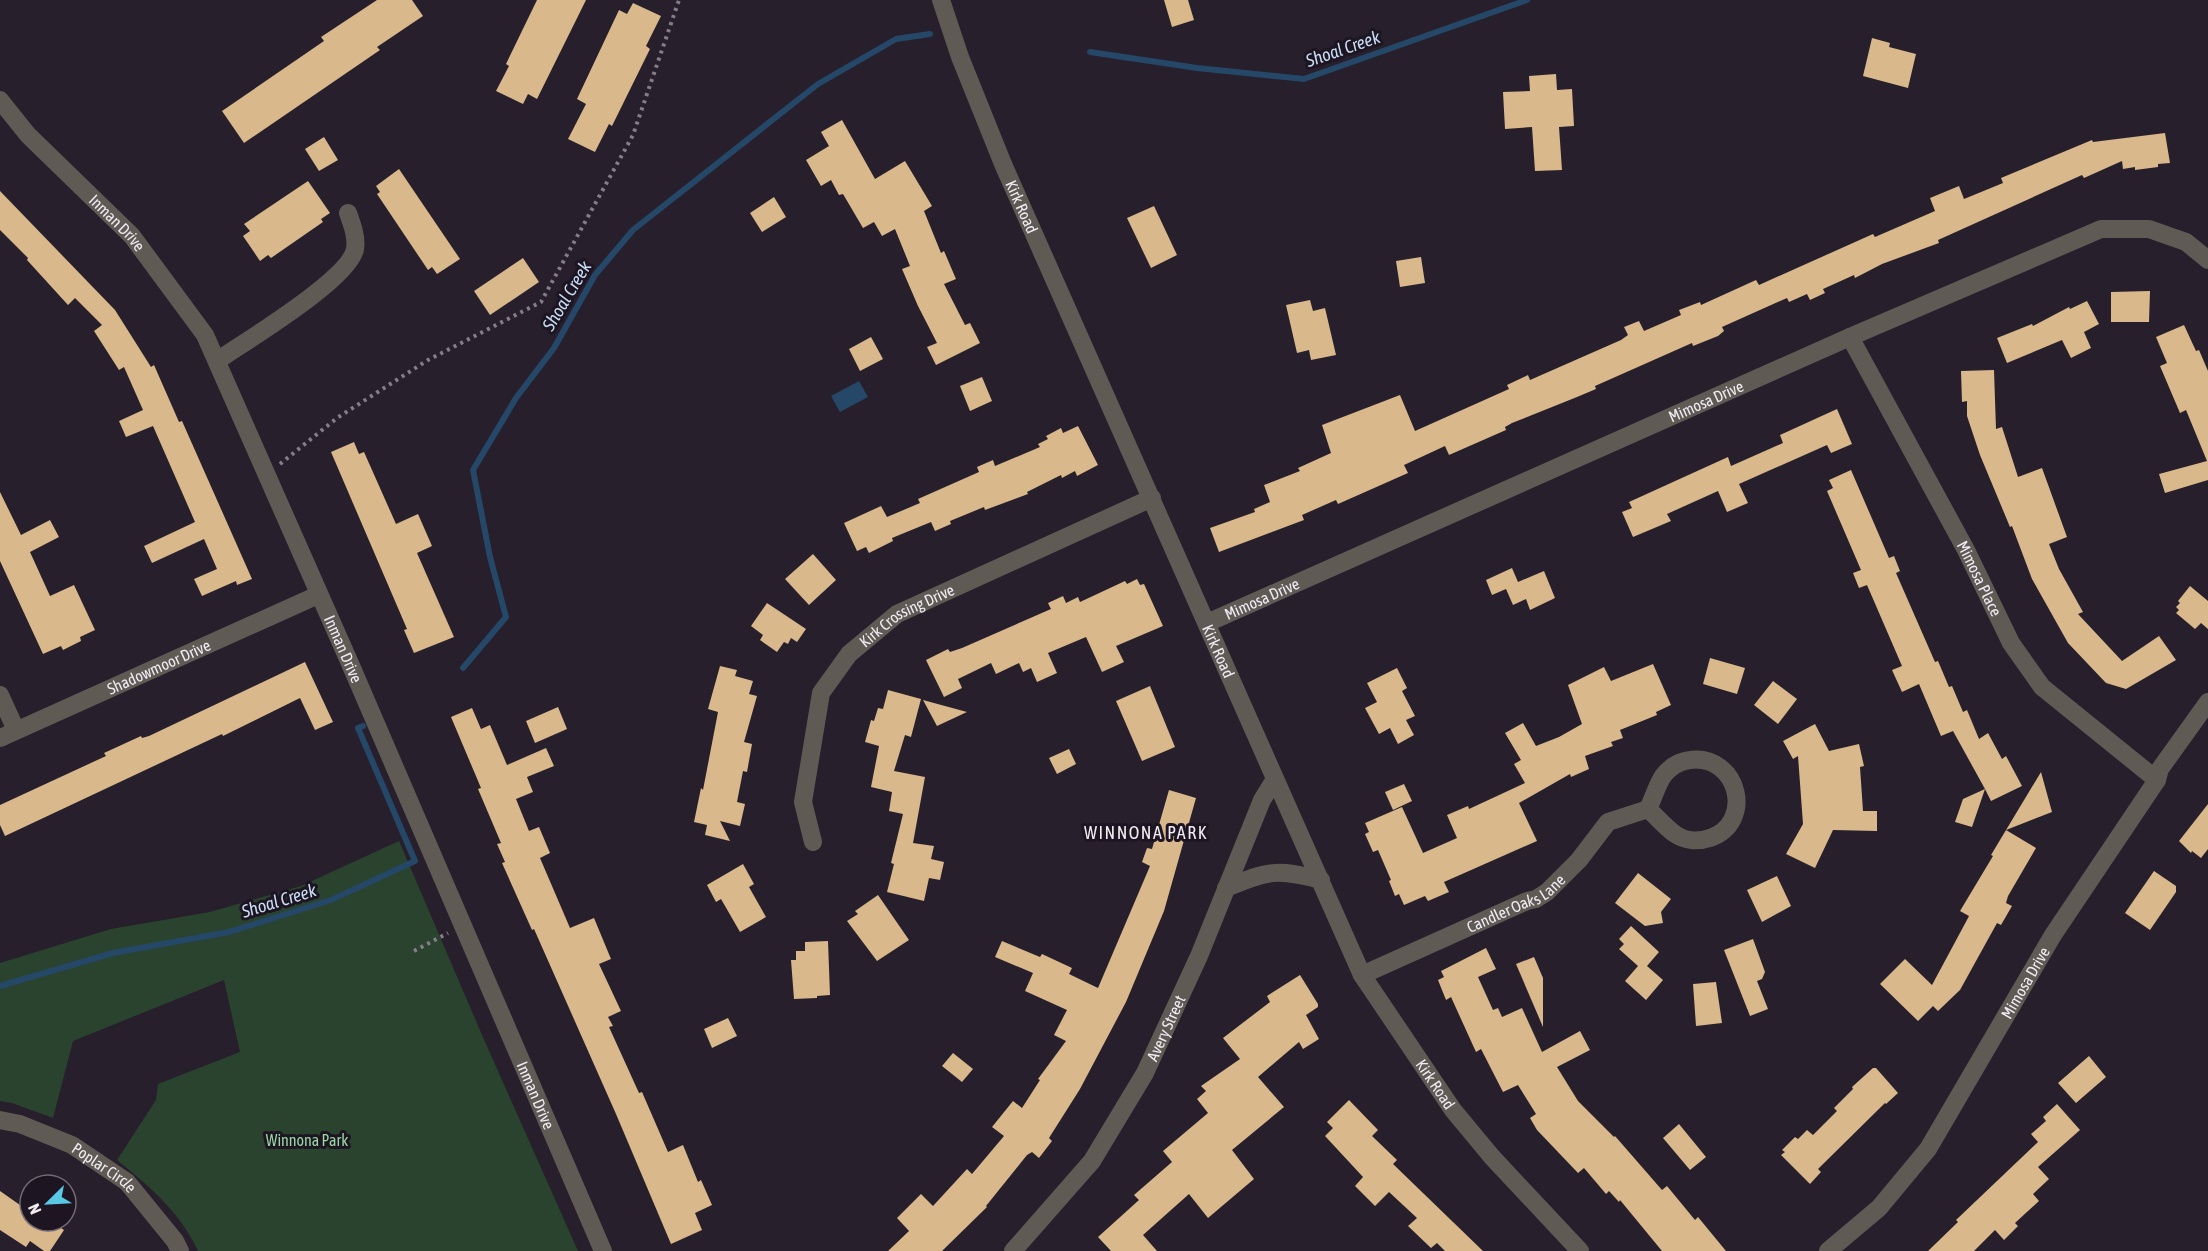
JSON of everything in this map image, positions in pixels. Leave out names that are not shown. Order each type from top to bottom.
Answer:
[{"type":"street","name":"Kirk Road","points":[[941,0],[960,57],[1003,164],[1362,975],[1453,1110],[1492,1157],[1580,1251]]},
{"type":"street","name":"Inman Drive","points":[[0,100],[28,135],[132,236],[206,335],[603,1251]]},
{"type":"street","points":[[217,361],[296,308],[344,268],[355,250],[355,239],[348,213]]},
{"type":"street","name":"Mimosa Drive","points":[[1207,623],[1850,337],[2101,230],[2149,229],[2186,242],[2208,260]]},
{"type":"street","name":"Mimosa Place","points":[[1850,337],[1966,550],[2011,643],[2042,687],[2157,780]]},
{"type":"street","name":"Kirk Crossing Drive","points":[[813,843],[803,802],[821,693],[849,654],[897,614],[1152,498]]},
{"type":"street","name":"Shadowmoor Drive","points":[[8,734],[318,595]]},
{"type":"street","points":[[0,695],[8,734]]},
{"type":"street","name":"Mimosa Drive","points":[[1828,1251],[1879,1208],[1928,1149],[2053,935],[2157,780],[2160,769],[2208,702]]},
{"type":"street","points":[[1699,759],[1712,762],[1724,770],[1737,794],[1736,807],[1728,825],[1713,837],[1701,840],[1688,840],[1676,835],[1648,809],[1663,776],[1673,767],[1685,761],[1699,759]]},
{"type":"street","name":"Avery Street","points":[[1012,1251],[1092,1161],[1145,1073],[1199,956],[1262,800],[1275,780]]},
{"type":"street","name":"Candler Oaks Lane","points":[[1362,975],[1536,899],[1547,892],[1579,860],[1608,822],[1648,809]]},
{"type":"street","points":[[1226,888],[1262,874],[1279,871],[1321,880]]},
{"type":"street","name":"Poplar Circle","points":[[0,1120],[20,1124],[72,1145],[127,1182],[175,1241],[180,1251]]},
{"type":"path","points":[[267,476],[337,418],[428,360],[541,302],[633,135],[679,0]]},
{"type":"path","points":[[414,951],[440,937]]},
{"type":"green space","name":"Winnona Park","points":[[399,841],[578,1251],[198,1251],[183,1224],[173,1212],[152,1190],[117,1160],[156,1100],[158,1084],[240,1052],[224,980],[73,1041],[53,1118],[0,1101],[0,963],[111,929],[210,912],[301,886]]},
{"type":"water","points":[[859,381],[868,397],[840,412],[831,396]]},
{"type":"building","points":[[377,0],[412,0],[423,16],[377,47],[380,50],[244,143],[222,111],[324,41],[321,37]]},
{"type":"building","points":[[537,0],[586,0],[537,99],[528,94],[523,104],[496,91],[509,66],[506,64]]},
{"type":"building","points":[[1164,0],[1188,0],[1194,20],[1172,27]]},
{"type":"building","points":[[633,3],[661,16],[646,46],[650,49],[612,126],[609,124],[595,152],[568,139],[586,104],[577,99],[619,10],[627,14]]},
{"type":"building","points":[[1872,38],[1890,43],[1889,47],[1916,54],[1908,88],[1863,76]]},
{"type":"building","points":[[1556,74],[1557,90],[1572,89],[1574,126],[1559,127],[1562,170],[1535,171],[1532,127],[1505,129],[1503,92],[1530,91],[1529,76]]},
{"type":"building","points":[[842,120],[875,179],[905,161],[932,206],[924,211],[941,253],[944,251],[956,279],[944,284],[965,325],[970,323],[980,343],[936,365],[927,347],[937,343],[902,269],[910,266],[895,229],[882,236],[874,222],[863,228],[843,194],[839,195],[831,180],[821,186],[806,160],[829,146],[821,132]]},
{"type":"building","points":[[2165,133],[2170,163],[2135,170],[2135,167],[2123,169],[2122,161],[2084,178],[2082,175],[1938,240],[1939,243],[1823,289],[1825,293],[1810,300],[1807,294],[1789,302],[1787,298],[1722,327],[1724,331],[1718,336],[1693,346],[1692,343],[1595,386],[1596,389],[1512,423],[1505,427],[1506,430],[1449,455],[1445,446],[1404,465],[1408,473],[1338,504],[1336,500],[1302,515],[1304,520],[1219,552],[1210,528],[1255,512],[1254,509],[1270,502],[1264,485],[1300,471],[1298,468],[1331,453],[1322,425],[1400,395],[1415,431],[1509,389],[1507,385],[1528,375],[1530,380],[1621,340],[1628,335],[1624,327],[1639,321],[1644,331],[1681,315],[1679,310],[1700,302],[1701,305],[1756,280],[1759,285],[1873,234],[1875,237],[1935,211],[1930,198],[1959,186],[1964,199],[2003,183],[2001,178],[2092,140],[2093,142]]},
{"type":"building","points":[[324,137],[338,160],[319,171],[305,149]]},
{"type":"building","points":[[399,169],[460,259],[437,274],[432,267],[428,270],[377,194],[380,192],[376,186]]},
{"type":"building","points":[[308,181],[330,213],[321,219],[323,222],[271,258],[268,255],[260,261],[243,236],[250,231],[244,224]]},
{"type":"building","points":[[0,191],[115,310],[151,367],[154,365],[179,422],[182,421],[252,579],[237,585],[236,581],[202,596],[194,579],[217,569],[204,539],[152,563],[144,546],[195,522],[153,426],[126,437],[119,421],[143,410],[124,367],[119,370],[94,331],[102,325],[75,298],[68,305],[27,260],[28,258],[0,230]]},
{"type":"building","points":[[774,197],[786,217],[762,232],[750,213]]},
{"type":"building","points":[[1154,206],[1177,255],[1151,268],[1127,218]]},
{"type":"building","points":[[1421,257],[1425,283],[1400,287],[1396,261]]},
{"type":"building","points":[[523,258],[539,282],[490,315],[474,291]]},
{"type":"building","points":[[2150,291],[2149,322],[2111,322],[2111,292]]},
{"type":"building","points":[[1310,300],[1313,311],[1325,308],[1336,355],[1311,360],[1309,350],[1297,353],[1286,305]]},
{"type":"building","points":[[2087,301],[2099,324],[2084,332],[2091,348],[2071,358],[2062,340],[2007,363],[1997,338],[2032,324],[2033,326],[2069,307],[2070,309]]},
{"type":"building","points":[[2184,325],[2208,371],[2208,480],[2165,493],[2159,474],[2207,461],[2186,410],[2180,413],[2160,366],[2167,363],[2156,337]]},
{"type":"building","points":[[871,337],[883,359],[860,371],[849,349]]},
{"type":"building","points":[[1994,370],[1996,429],[2002,427],[2018,477],[2042,468],[2067,537],[2049,544],[2059,569],[2083,612],[2078,614],[2122,661],[2159,636],[2176,660],[2126,689],[2106,683],[2068,643],[2032,579],[2012,526],[2010,527],[1980,455],[1967,416],[1967,401],[1962,402],[1961,371]]},
{"type":"building","points":[[982,377],[992,401],[970,411],[960,386]]},
{"type":"building","points":[[1837,409],[1852,444],[1831,453],[1827,445],[1739,484],[1748,503],[1727,512],[1718,491],[1667,514],[1671,521],[1633,537],[1622,512],[1632,508],[1629,502],[1728,457],[1731,466],[1783,443],[1780,435]]},
{"type":"building","points":[[1078,426],[1098,465],[1077,476],[1075,471],[1062,478],[1061,475],[1027,492],[1028,494],[985,510],[984,507],[950,521],[951,524],[935,531],[931,522],[892,538],[893,541],[869,553],[866,547],[857,551],[844,523],[881,506],[887,517],[920,503],[918,499],[979,472],[977,467],[993,460],[995,466],[1040,447],[1038,444],[1048,439],[1046,436],[1061,428],[1063,433]]},
{"type":"building","points":[[354,442],[359,454],[364,452],[396,524],[418,514],[432,546],[417,553],[454,637],[414,653],[404,630],[407,629],[331,452]]},
{"type":"building","points":[[1851,470],[1889,558],[1894,556],[1900,571],[1896,573],[1935,662],[1938,661],[1949,687],[1952,686],[1963,712],[1967,710],[1979,739],[1988,733],[2002,759],[2006,756],[2022,786],[1991,801],[1953,731],[1941,736],[1919,684],[1902,692],[1892,670],[1902,666],[1867,585],[1859,588],[1853,573],[1861,570],[1827,491],[1833,488],[1829,480]]},
{"type":"building","points":[[0,492],[21,535],[50,520],[59,537],[30,552],[50,596],[74,585],[95,630],[80,637],[81,641],[63,650],[61,646],[43,654],[0,561]]},
{"type":"building","points":[[813,554],[836,580],[809,605],[785,579]]},
{"type":"building","points":[[1512,568],[1518,582],[1544,571],[1555,598],[1530,610],[1526,599],[1513,605],[1506,589],[1492,595],[1486,580]]},
{"type":"building","points":[[1137,579],[1140,585],[1144,584],[1163,626],[1116,646],[1124,662],[1102,672],[1086,637],[1048,653],[1057,673],[1037,682],[1031,668],[1023,672],[1019,663],[996,674],[991,663],[958,679],[962,688],[944,697],[926,660],[948,649],[950,652],[962,648],[1051,609],[1048,603],[1063,596],[1066,603],[1078,597],[1080,602],[1125,581],[1127,584]]},
{"type":"building","points":[[2190,586],[2208,601],[2208,629],[2201,623],[2195,629],[2176,613],[2179,610],[2176,607],[2180,603],[2178,601]]},
{"type":"building","points":[[767,603],[806,629],[797,642],[791,638],[788,644],[784,642],[777,652],[760,640],[763,635],[751,626]]},
{"type":"building","points":[[1710,658],[1745,668],[1737,694],[1703,684]]},
{"type":"building","points":[[305,662],[333,722],[315,730],[300,698],[5,836],[0,825],[0,805],[106,756],[104,753],[141,736],[142,738],[149,736]]},
{"type":"building","points":[[1653,664],[1671,705],[1656,712],[1657,715],[1620,730],[1623,738],[1611,742],[1613,746],[1585,756],[1589,769],[1571,777],[1570,774],[1519,803],[1537,841],[1444,882],[1449,892],[1428,901],[1425,896],[1404,905],[1399,894],[1395,896],[1378,850],[1373,852],[1365,834],[1369,832],[1365,823],[1402,807],[1423,853],[1457,838],[1447,815],[1468,806],[1469,809],[1525,783],[1514,764],[1521,760],[1505,733],[1523,723],[1536,746],[1559,737],[1582,724],[1568,685],[1604,667],[1611,681]]},
{"type":"building","points":[[720,666],[737,670],[735,676],[753,681],[749,694],[757,696],[744,742],[752,744],[747,772],[743,771],[737,802],[745,804],[740,826],[720,821],[730,841],[705,835],[707,825],[694,822],[701,788],[703,790],[718,712],[708,709]]},
{"type":"building","points":[[1397,668],[1407,688],[1402,691],[1415,716],[1406,720],[1414,735],[1398,744],[1390,728],[1379,734],[1365,708],[1377,702],[1367,683]]},
{"type":"building","points":[[1773,681],[1797,699],[1778,724],[1754,705]]},
{"type":"building","points":[[1150,686],[1175,747],[1142,761],[1116,701]]},
{"type":"building","points":[[888,690],[921,699],[911,737],[905,735],[894,771],[925,777],[913,843],[934,846],[931,859],[944,862],[940,880],[929,878],[924,901],[887,892],[894,864],[891,863],[903,814],[889,811],[892,792],[871,787],[879,746],[865,742],[871,720],[874,721],[878,708],[883,709]]},
{"type":"building","points":[[923,700],[967,712],[937,726]]},
{"type":"building","points":[[558,707],[567,729],[535,743],[526,721]]},
{"type":"building","points":[[472,708],[481,729],[490,725],[507,765],[546,748],[554,766],[527,777],[533,792],[516,799],[529,831],[539,827],[550,853],[540,858],[570,928],[594,918],[611,959],[599,964],[621,1011],[608,1017],[613,1026],[609,1027],[639,1093],[642,1092],[668,1152],[683,1145],[698,1182],[701,1180],[712,1205],[695,1213],[702,1230],[671,1244],[534,929],[532,930],[502,863],[505,862],[497,844],[501,843],[451,717]]},
{"type":"building","points":[[1815,724],[1829,751],[1859,744],[1864,766],[1860,767],[1863,811],[1877,811],[1877,831],[1833,830],[1815,868],[1786,854],[1803,824],[1798,756],[1793,759],[1783,741]]},
{"type":"building","points":[[1069,749],[1076,764],[1057,774],[1049,758]]},
{"type":"building","points":[[2041,772],[2052,812],[2006,830]]},
{"type":"building","points":[[1404,784],[1412,801],[1393,810],[1385,792]]},
{"type":"building","points":[[1985,789],[1972,827],[1955,822],[1963,799]]},
{"type":"building","points":[[1169,790],[1196,798],[1164,911],[1126,1002],[1080,1089],[1049,1138],[1052,1141],[1039,1158],[1032,1152],[1027,1155],[987,1207],[942,1251],[888,1251],[909,1231],[897,1218],[921,1194],[933,1206],[967,1169],[972,1174],[1004,1136],[992,1127],[1013,1101],[1022,1108],[1040,1080],[1038,1079],[1066,1041],[1054,1035],[1067,1010],[1025,991],[1033,973],[995,957],[1002,941],[1040,957],[1042,954],[1072,968],[1069,974],[1098,988],[1150,866],[1142,862],[1147,848],[1152,849]]},
{"type":"building","points":[[2208,804],[2208,849],[2201,858],[2192,851],[2191,853],[2179,841]]},
{"type":"building","points":[[2006,830],[2036,848],[2008,896],[2006,903],[2012,906],[2001,925],[1997,923],[1960,990],[1938,1011],[1933,1006],[1918,1021],[1880,984],[1905,959],[1932,985],[1969,916],[1960,911]]},
{"type":"building","points":[[743,864],[754,884],[749,887],[766,917],[740,932],[721,899],[716,902],[707,885]]},
{"type":"building","points":[[2154,871],[2176,886],[2176,892],[2150,930],[2125,913]]},
{"type":"building","points":[[1638,873],[1671,899],[1661,912],[1663,923],[1645,926],[1615,903]]},
{"type":"building","points":[[1777,876],[1791,906],[1762,922],[1747,890]]},
{"type":"building","points":[[878,895],[909,940],[877,961],[847,921],[858,914],[855,911]]},
{"type":"building","points":[[1631,926],[1659,952],[1647,966],[1663,980],[1646,1000],[1625,981],[1638,966],[1619,949],[1624,944],[1619,939]]},
{"type":"building","points":[[1753,939],[1765,972],[1762,979],[1757,981],[1768,1009],[1750,1016],[1724,950]]},
{"type":"building","points":[[828,941],[830,995],[794,999],[791,960],[796,960],[796,951],[805,951],[805,942]]},
{"type":"building","points":[[1486,948],[1496,969],[1478,977],[1493,1010],[1498,1008],[1502,1017],[1522,1008],[1542,1052],[1580,1031],[1590,1050],[1557,1067],[1578,1101],[1615,1136],[1662,1190],[1667,1186],[1695,1220],[1698,1217],[1726,1251],[1662,1251],[1620,1200],[1619,1202],[1609,1191],[1606,1194],[1584,1168],[1578,1173],[1537,1130],[1530,1118],[1536,1114],[1518,1085],[1503,1092],[1481,1049],[1476,1052],[1451,997],[1446,1000],[1438,980],[1444,977],[1441,971]]},
{"type":"building","points":[[1534,957],[1543,978],[1543,1027],[1516,964]]},
{"type":"building","points":[[1300,975],[1318,1004],[1318,1007],[1306,1015],[1319,1039],[1303,1049],[1299,1042],[1258,1077],[1284,1107],[1232,1150],[1254,1179],[1208,1218],[1189,1194],[1143,1235],[1157,1251],[1111,1251],[1098,1237],[1139,1200],[1134,1195],[1172,1162],[1163,1151],[1208,1113],[1197,1099],[1206,1091],[1201,1086],[1240,1059],[1223,1038],[1270,1002],[1267,996]]},
{"type":"building","points":[[1716,982],[1722,1023],[1696,1026],[1693,984]]},
{"type":"building","points":[[728,1018],[737,1036],[712,1048],[704,1029]]},
{"type":"building","points":[[953,1053],[973,1069],[962,1082],[942,1066]]},
{"type":"building","points":[[2089,1056],[2106,1077],[2076,1103],[2058,1083]]},
{"type":"building","points":[[1873,1068],[1876,1068],[1898,1093],[1818,1169],[1821,1172],[1810,1184],[1781,1155],[1785,1152],[1782,1150],[1795,1137],[1798,1139],[1807,1130],[1813,1135],[1837,1111],[1834,1108],[1853,1089],[1852,1087]]},
{"type":"building","points":[[1349,1100],[1378,1130],[1372,1136],[1397,1160],[1393,1164],[1483,1251],[1445,1251],[1437,1243],[1431,1248],[1408,1226],[1417,1218],[1389,1192],[1375,1206],[1355,1186],[1363,1177],[1325,1136],[1333,1128],[1327,1122]]},
{"type":"building","points":[[2057,1104],[2080,1130],[2038,1167],[2049,1179],[2033,1194],[2039,1201],[2015,1223],[2018,1226],[2004,1240],[1995,1230],[1974,1251],[1928,1251],[1958,1222],[1956,1220],[2038,1142],[2031,1134],[2046,1121],[2043,1117]]},
{"type":"building","points":[[1679,1124],[1706,1157],[1690,1170],[1663,1138]]},
{"type":"building","points":[[0,1191],[18,1204],[18,1233],[62,1233],[50,1251],[44,1251],[30,1241],[26,1247],[0,1230]]},
{"type":"waterway","name":"Shoal Creek","points":[[1090,52],[1197,68],[1304,79],[1527,0]]},
{"type":"waterway","name":"Shoal Creek","points":[[463,668],[506,617],[490,557],[473,470],[516,398],[554,348],[595,275],[633,230],[818,84],[896,39],[930,34]]},
{"type":"waterway","name":"Shoal Creek","points":[[0,986],[113,953],[229,932],[331,900],[415,861],[358,728],[363,726]]},
{"type":"district","name":"WINNONA PARK","points":[[1146,833]]}]
